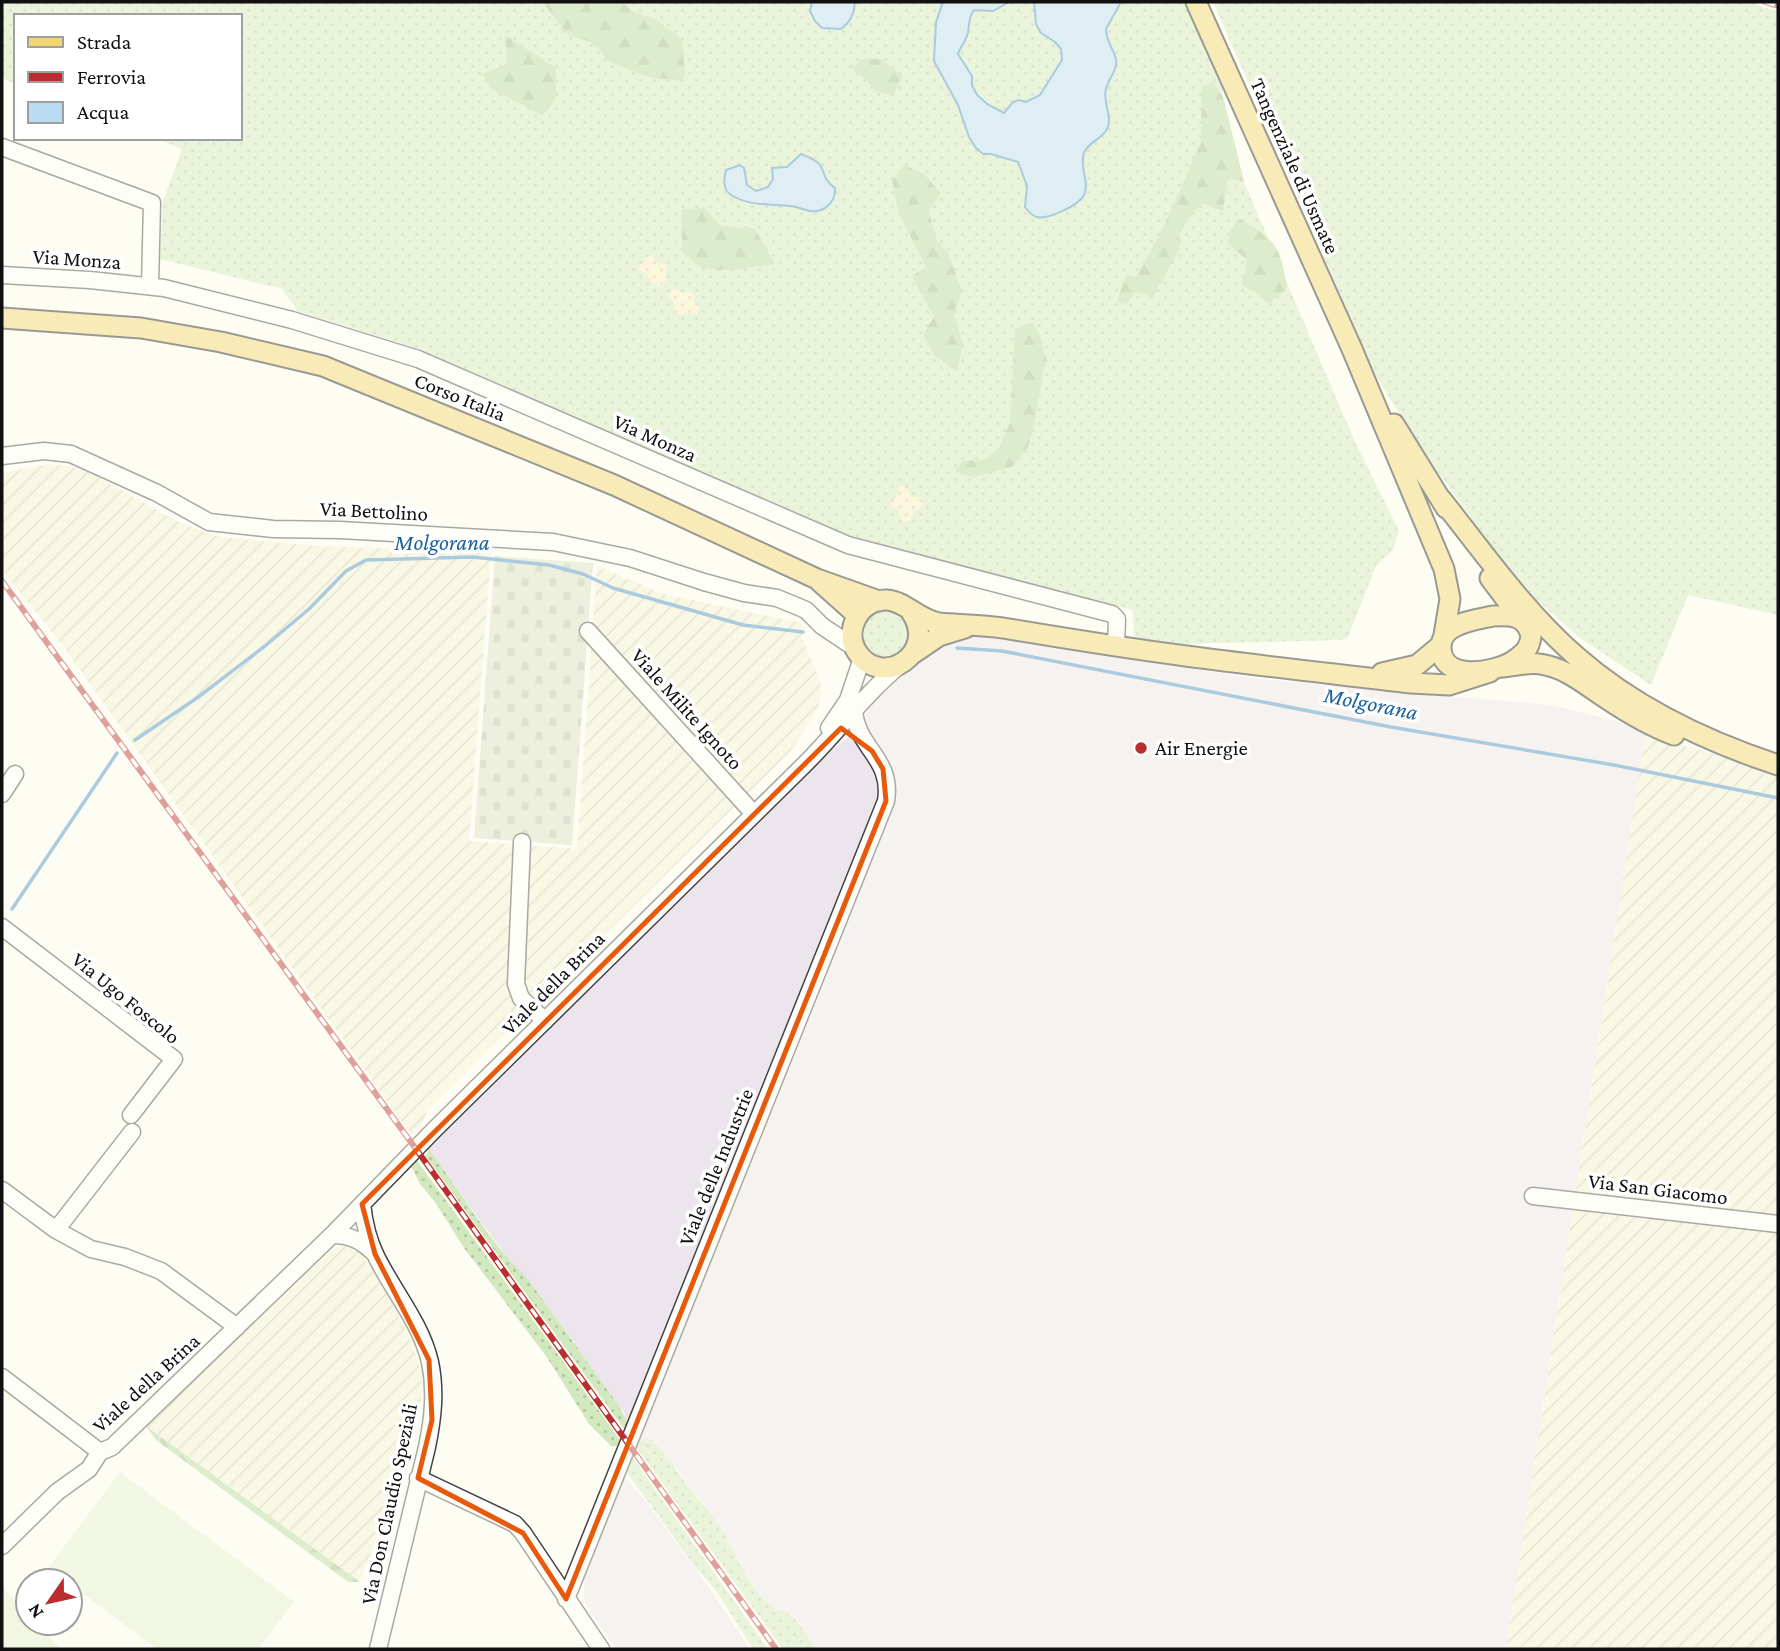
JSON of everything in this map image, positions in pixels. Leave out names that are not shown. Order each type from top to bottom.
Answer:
[{"type":"main road","name":"Tangenziale di Usmate","points":[[1196,2],[1352,349]]},
{"type":"main road","name":"Corso Italia","points":[[2,318],[141,328],[221,342],[323,366],[614,485],[817,579],[879,601]]},
{"type":"main road","points":[[976,624],[939,636],[907,659],[881,667],[858,653],[852,640],[855,619],[863,609],[879,601],[896,602],[911,612],[939,622],[976,624],[1116,646],[1411,683],[1448,685],[1496,670],[1527,650],[1530,643],[1525,624],[1491,580],[1376,394],[1352,349]]},
{"type":"main road","points":[[1352,349],[1444,569],[1450,599],[1442,640],[1443,657],[1452,667],[1470,672],[1537,663],[1553,666],[1581,680],[1604,698],[1659,729],[1719,750],[1746,754]]},
{"type":"main road","points":[[1441,499],[1536,615],[1576,656],[1620,690]]},
{"type":"main road","points":[[817,579],[855,619]]},
{"type":"main road","points":[[907,659],[919,636],[919,627],[911,612]]},
{"type":"main road","points":[[1360,677],[1410,668],[1423,661],[1452,628],[1471,620],[1514,616],[1570,660],[1679,725],[1778,765]]},
{"type":"street","name":"Via Monza","points":[[2,147],[152,202],[150,286]]},
{"type":"street","name":"Via Monza","points":[[2,275],[150,286],[292,320],[418,359],[848,545],[1112,614],[1117,620],[1116,646]]},
{"type":"street","name":"Via Bettolino","points":[[2,456],[44,452],[71,454],[157,493],[209,522],[273,529],[553,541],[591,549],[630,558],[704,582],[777,598],[806,610],[858,653]]},
{"type":"street","points":[[828,630],[840,629],[855,619]]},
{"type":"street","name":"Viale Milite Ignoto","points":[[588,631],[754,814]]},
{"type":"street","name":"Viale della Brina","points":[[2,1546],[57,1492],[89,1469],[100,1452],[112,1447],[332,1235],[841,728],[851,706],[858,653]]},
{"type":"street","name":"Viale della Brina","points":[[806,763],[851,706],[907,659]]},
{"type":"street","name":"Viale delle Industrie","points":[[566,1599],[886,801],[888,785],[883,769],[860,733],[851,706]]},
{"type":"street","name":"Viale delle Industrie","points":[[841,728],[845,734],[872,751]]},
{"type":"street","points":[[2,794],[15,774]]},
{"type":"street","points":[[522,842],[516,984],[521,998],[545,1021]]},
{"type":"street","name":"Via Ugo Foscolo","points":[[2,927],[174,1059],[131,1115]]},
{"type":"street","points":[[56,1230],[132,1132]]},
{"type":"street","points":[[2,1190],[56,1230],[91,1249],[125,1257],[161,1271],[237,1327]]},
{"type":"street","name":"Via San Giacomo","points":[[1533,1196],[1778,1224]]},
{"type":"street","name":"Via Don Claudio Speziali","points":[[362,1204],[374,1254],[420,1335],[429,1360],[434,1395],[432,1420],[378,1649]]},
{"type":"street","name":"Via Don Claudio Speziali","points":[[332,1235],[346,1235],[357,1239],[374,1254]]},
{"type":"street","points":[[2,1377],[100,1452]]},
{"type":"street","points":[[418,1478],[515,1524],[601,1649]]},
{"type":"highlighted area","points":[[841,728],[872,751],[883,769],[886,801],[566,1599],[523,1533],[418,1478],[432,1420],[429,1360],[375,1254],[362,1204]]},
{"type":"shaded area","points":[[49,464],[70,466],[92,474],[179,522],[219,537],[318,546],[491,552],[469,841],[577,849],[597,566],[664,594],[802,623],[802,637],[820,681],[818,709],[791,751],[428,1109],[422,1125],[412,1136],[63,646],[2,570],[2,473]]},
{"type":"shaded area","points":[[964,634],[1009,636],[1126,659],[1261,679],[1552,705],[1627,724],[1645,734],[1506,1649],[816,1649],[791,1616],[776,1611],[766,1602],[738,1563],[703,1502],[689,1488],[656,1443],[648,1439],[634,1444],[628,1434],[624,1412],[429,1149],[829,752],[863,726],[870,705],[878,694],[927,651]]},
{"type":"shaded area","points":[[1645,734],[1778,773],[1778,1649],[1506,1649]]},
{"type":"shaded area","points":[[344,1245],[359,1250],[382,1285],[411,1340],[422,1374],[421,1403],[396,1513],[388,1511],[386,1514],[360,1582],[146,1426],[332,1249]]},
{"type":"shaded area","points":[[624,1476],[648,1504],[750,1649],[616,1649],[587,1607],[584,1599],[584,1575]]},
{"type":"green space","points":[[2,2],[1185,2],[1219,78],[1244,182],[1355,442],[1399,531],[1393,550],[1376,566],[1348,637],[1342,640],[1180,644],[1134,639],[1133,610],[1006,580],[846,534],[419,349],[298,311],[282,289],[160,259],[163,201],[182,149],[161,140],[242,140],[242,14],[14,14],[14,83],[2,78]]},
{"type":"green space","points":[[544,2],[622,2],[632,11],[658,21],[682,39],[685,76],[681,81],[648,77],[612,63],[591,42],[569,36]]},
{"type":"green space","points":[[1213,2],[1750,2],[1778,12],[1778,615],[1688,595],[1651,685],[1580,638],[1537,600],[1497,554],[1420,447],[1376,376]]},
{"type":"green space","points":[[505,35],[556,68],[556,100],[542,115],[490,88],[482,74],[507,64]]},
{"type":"green space","points":[[862,59],[881,59],[903,76],[892,96],[877,91],[852,68]]},
{"type":"green space","points":[[1213,81],[1223,98],[1244,182],[1228,177],[1223,211],[1202,203],[1189,217],[1179,235],[1180,248],[1153,297],[1135,292],[1126,305],[1117,301],[1126,275],[1136,277],[1163,228],[1201,142],[1202,88]]},
{"type":"green space","points":[[904,165],[924,174],[941,193],[929,211],[936,239],[948,253],[962,291],[954,313],[963,344],[957,372],[935,356],[923,335],[934,317],[912,276],[926,267],[899,214],[892,182]]},
{"type":"green space","points":[[704,208],[721,226],[755,229],[775,264],[732,270],[703,269],[682,252],[682,209]]},
{"type":"green space","points":[[1239,219],[1261,232],[1279,253],[1287,288],[1269,304],[1242,285],[1247,260],[1228,244],[1230,231]]},
{"type":"green space","points":[[1032,322],[1039,333],[1046,357],[1028,447],[1012,467],[973,477],[955,472],[962,461],[985,460],[1000,446],[1010,423],[1015,330]]},
{"type":"green space","points":[[495,556],[593,563],[572,845],[474,838]]},
{"type":"green space","points":[[892,608],[906,616],[912,640],[896,657],[879,658],[866,650],[862,628],[869,614],[876,610]]},
{"type":"green space","points":[[429,1149],[488,1233],[528,1279],[620,1407],[628,1424],[628,1434],[426,1157]]},
{"type":"green space","points":[[416,1160],[623,1444],[612,1447],[589,1424],[546,1356],[464,1248],[435,1202],[420,1184],[410,1164]]},
{"type":"green space","points":[[146,1426],[360,1582],[348,1582],[156,1440]]},
{"type":"green space","points":[[648,1438],[666,1455],[716,1520],[759,1593],[772,1607],[794,1618],[816,1649],[783,1649],[634,1444]]},
{"type":"green space","points":[[630,1454],[768,1649],[753,1649],[717,1592],[692,1563],[626,1471],[625,1465]]},
{"type":"green space","points":[[120,1472],[294,1602],[258,1649],[157,1649],[84,1594],[84,1567],[49,1567]]},
{"type":"green space","points":[[2,1587],[14,1599],[14,1637],[50,1637],[61,1649],[2,1649]]},
{"type":"sand","points":[[647,256],[652,256],[657,262],[667,266],[666,281],[661,287],[650,281],[646,273],[638,270]]},
{"type":"sand","points":[[674,288],[682,293],[693,294],[694,302],[700,308],[696,314],[676,315],[674,303],[668,295]]},
{"type":"sand","points":[[902,485],[907,488],[911,497],[920,497],[923,500],[922,506],[914,511],[910,521],[905,522],[898,509],[892,508],[890,504]]},
{"type":"water","points":[[812,2],[855,2],[851,17],[841,29],[822,28],[810,11]]},
{"type":"water","points":[[943,2],[1009,2],[993,11],[974,10],[958,54],[972,76],[972,85],[977,95],[1004,113],[1013,102],[1026,102],[1040,95],[1062,60],[1061,49],[1041,33],[1036,24],[1034,2],[1121,2],[1106,29],[1116,59],[1105,93],[1108,126],[1084,153],[1086,190],[1081,199],[1070,207],[1048,216],[1037,217],[1032,214],[1025,207],[1027,186],[1018,162],[983,154],[969,137],[958,105],[934,61],[936,22]]},
{"type":"water","points":[[801,154],[821,166],[829,183],[835,188],[833,199],[822,209],[812,211],[792,206],[752,203],[738,199],[726,190],[726,170],[740,165],[744,168],[747,185],[756,191],[768,187],[773,179],[772,168],[787,167]]},
{"type":"waterway","name":"Molgorana","points":[[135,740],[197,698],[265,646],[309,609],[346,571],[366,560],[473,557],[549,565],[583,574],[613,588],[743,625],[803,632]]},
{"type":"waterway","name":"Molgorana","points":[[957,648],[1002,651],[1391,727],[1614,765],[1778,798]]},
{"type":"waterway","name":"Molgorana","points":[[12,909],[117,753]]},
{"type":"railway","points":[[1765,2],[1778,6]]},
{"type":"railway","points":[[2,581],[776,1649]]},
{"type":"place","name":"Air Energie","points":[[1141,748]]}]
